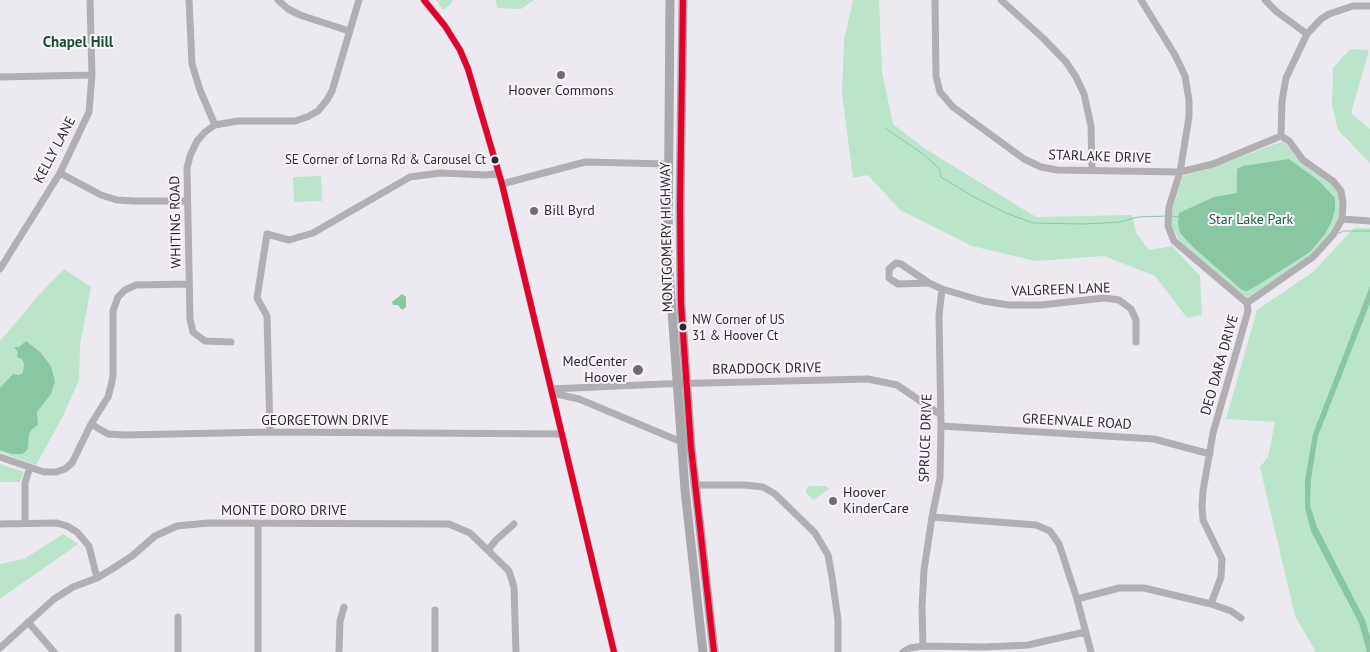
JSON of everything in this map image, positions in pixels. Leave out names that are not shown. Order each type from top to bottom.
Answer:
[{"type":"main road","name":"MONTGOMERY HIGHWAY","points":[[670,0],[668,256],[680,441],[702,652]]},
{"type":"main road","name":"MONTGOMERY HIGHWAY","points":[[683,0],[680,216],[681,304],[691,447],[714,652]]},
{"type":"street","name":"KELLY LANE","points":[[0,269],[60,173],[89,112],[92,75],[90,0]]},
{"type":"street","points":[[190,0],[192,64],[200,90],[215,125],[238,121],[294,120],[307,117],[318,111],[332,91],[359,0]]},
{"type":"street","points":[[278,0],[288,9],[300,15],[349,31]]},
{"type":"street","points":[[424,0],[445,26],[467,64],[499,173],[614,652]]},
{"type":"street","name":"STARLAKE DRIVE","points":[[935,0],[936,76],[940,92],[953,107],[1024,159],[1041,167],[1057,170],[1180,172],[1213,164],[1281,136]]},
{"type":"street","points":[[1001,0],[1044,39],[1066,62],[1076,77],[1084,94],[1091,126],[1092,170]]},
{"type":"street","points":[[1141,0],[1175,55],[1185,76],[1189,100],[1189,117],[1180,172],[1169,207],[1168,226],[1174,242],[1248,303]]},
{"type":"street","points":[[1265,0],[1277,12],[1307,34]]},
{"type":"street","points":[[1370,6],[1353,6],[1329,14],[1321,19],[1307,34],[1286,78],[1282,101],[1281,136],[1289,141],[1303,160],[1332,180],[1341,191],[1343,204],[1342,219],[1370,221]]},
{"type":"street","points":[[0,77],[92,75]]},
{"type":"street","name":"WHITING ROAD","points":[[215,125],[201,136],[190,156],[187,168],[190,319],[193,332],[205,341],[231,342]]},
{"type":"street","points":[[502,184],[585,162],[668,164]]},
{"type":"street","points":[[60,173],[100,195],[117,200],[187,201]]},
{"type":"street","points":[[270,432],[267,316],[257,298],[267,234],[290,240],[313,233],[410,177],[440,173],[487,175],[499,173]]},
{"type":"street","name":"DEO DARA DRIVE","points":[[1211,604],[1222,570],[1220,555],[1203,520],[1202,506],[1219,410],[1248,311],[1248,303],[1313,257],[1333,235],[1342,219]]},
{"type":"street","name":"VALGREEN LANE","points":[[928,283],[898,284],[890,278],[889,269],[896,264],[901,264],[928,283],[942,289],[983,301],[1009,305],[1041,305],[1104,298],[1119,300],[1131,309],[1136,320],[1136,342]]},
{"type":"street","points":[[0,457],[44,472],[56,472],[65,469],[72,462],[108,397],[113,376],[113,311],[118,297],[125,290],[136,285],[189,284]]},
{"type":"street","name":"SPRUCE DRIVE","points":[[923,646],[924,570],[940,478],[941,415],[938,316],[942,289]]},
{"type":"street","name":"BRADDOCK DRIVE","points":[[551,391],[583,387],[676,383],[868,379],[897,385],[941,415]]},
{"type":"street","points":[[551,391],[584,401],[691,447]]},
{"type":"street","name":"GEORGETOWN DRIVE","points":[[92,424],[108,434],[125,436],[270,432],[561,434]]},
{"type":"street","name":"GREENVALE ROAD","points":[[941,426],[1154,439],[1210,454]]},
{"type":"street","points":[[25,523],[25,483],[30,467]]},
{"type":"street","points":[[696,485],[745,484],[763,487],[774,494],[815,533],[826,550],[831,570],[838,620],[838,652]]},
{"type":"street","points":[[932,517],[1036,525],[1046,528],[1053,534],[1059,544],[1077,599],[1091,652]]},
{"type":"street","points":[[0,524],[57,523],[67,526],[77,532],[89,546],[97,578]]},
{"type":"street","name":"MONTE DORO DRIVE","points":[[0,648],[54,599],[73,587],[97,578],[132,556],[155,536],[177,526],[208,523],[449,524],[470,533],[509,572],[514,587],[516,652]]},
{"type":"street","points":[[258,524],[258,652]]},
{"type":"street","points":[[488,550],[514,524]]},
{"type":"street","points":[[1077,599],[1118,588],[1144,588],[1211,604],[1231,611],[1241,618]]},
{"type":"street","points":[[339,652],[340,621],[344,607]]},
{"type":"street","points":[[435,610],[435,652]]},
{"type":"street","points":[[178,617],[178,652]]},
{"type":"street","points":[[28,622],[54,652]]},
{"type":"street","points":[[903,652],[910,648],[923,646],[955,649],[1028,645],[1085,632]]},
{"type":"green space","points":[[436,0],[452,0],[452,3],[443,10]]},
{"type":"green space","points":[[496,0],[534,0],[521,9],[497,8]]},
{"type":"green space","points":[[853,0],[879,0],[882,72],[893,124],[924,148],[1036,217],[1132,215],[1136,233],[1149,250],[1172,246],[1200,276],[1202,315],[1187,318],[1155,276],[1104,256],[1035,261],[972,246],[900,210],[868,175],[853,178],[842,94],[844,40]]},
{"type":"green space","points":[[1350,49],[1369,50],[1351,113],[1370,129],[1370,163],[1338,130],[1332,105],[1333,68]]},
{"type":"green space","name":"Star Lake Park","points":[[1283,141],[1302,162],[1331,182],[1339,195],[1338,219],[1312,256],[1248,299],[1208,267],[1179,240],[1172,227],[1173,207],[1183,176],[1208,169]]},
{"type":"green space","points":[[321,176],[322,201],[294,202],[293,177]]},
{"type":"green space","points":[[1354,228],[1370,228],[1370,652],[1316,652],[1295,616],[1260,467],[1268,457],[1275,422],[1226,419],[1257,310],[1313,272]]},
{"type":"green space","points":[[64,269],[91,287],[80,345],[79,380],[63,416],[36,465],[0,452],[0,341]]},
{"type":"green space","points":[[0,464],[24,472],[20,482],[0,482]]},
{"type":"green space","points":[[809,486],[826,486],[829,489],[813,500],[806,493]]},
{"type":"green space","points":[[63,534],[78,544],[0,599],[0,564],[24,559]]},
{"type":"shaded area","name":"Star Lake Park","points":[[1289,159],[1319,181],[1335,198],[1332,221],[1325,234],[1310,252],[1258,285],[1247,291],[1242,290],[1193,247],[1180,233],[1178,224],[1179,213],[1214,197],[1237,193],[1237,169],[1243,166]]},
{"type":"shaded area","points":[[1370,286],[1370,303],[1318,436],[1311,479],[1310,505],[1317,527],[1365,620],[1370,637],[1370,652],[1367,652],[1359,623],[1311,531],[1305,508],[1305,480],[1313,434]]},
{"type":"shaded area","points":[[402,294],[406,297],[406,307],[402,310],[398,305],[393,305],[392,302]]},
{"type":"shaded area","points":[[26,341],[40,352],[51,366],[55,382],[51,394],[37,412],[38,425],[29,434],[28,448],[22,454],[12,454],[0,450],[0,388],[13,374],[19,375],[23,373],[24,364],[22,359],[17,357],[18,352],[14,347],[19,347]]},
{"type":"waterway","points":[[885,128],[923,154],[939,168],[941,177],[974,197],[1006,213],[1033,223],[1085,224],[1120,222],[1138,217],[1167,216]]},
{"type":"waterway","points":[[1171,216],[1179,217]]},
{"type":"waterway","points":[[1338,232],[1370,231]]},
{"type":"transit line","points":[[424,0],[445,26],[460,50],[468,69],[502,184],[614,652]]},
{"type":"transit line","points":[[683,0],[680,207],[681,304],[691,447],[714,652]]},
{"type":"place","name":"Hoover Commons","points":[[561,75]]},
{"type":"place","name":"SE Corner of Lorna Rd & Carousel Ct","points":[[495,160]]},
{"type":"place","name":"Bill Byrd","points":[[534,211]]},
{"type":"place","name":"NW Corner of US 31 & Hoover Ct","points":[[683,327]]},
{"type":"place","name":"MedCenter Hoover","points":[[638,370]]},
{"type":"place","name":"Hoover KinderCare","points":[[833,501]]},
{"type":"district","name":"Chapel Hill","points":[[78,43]]}]
